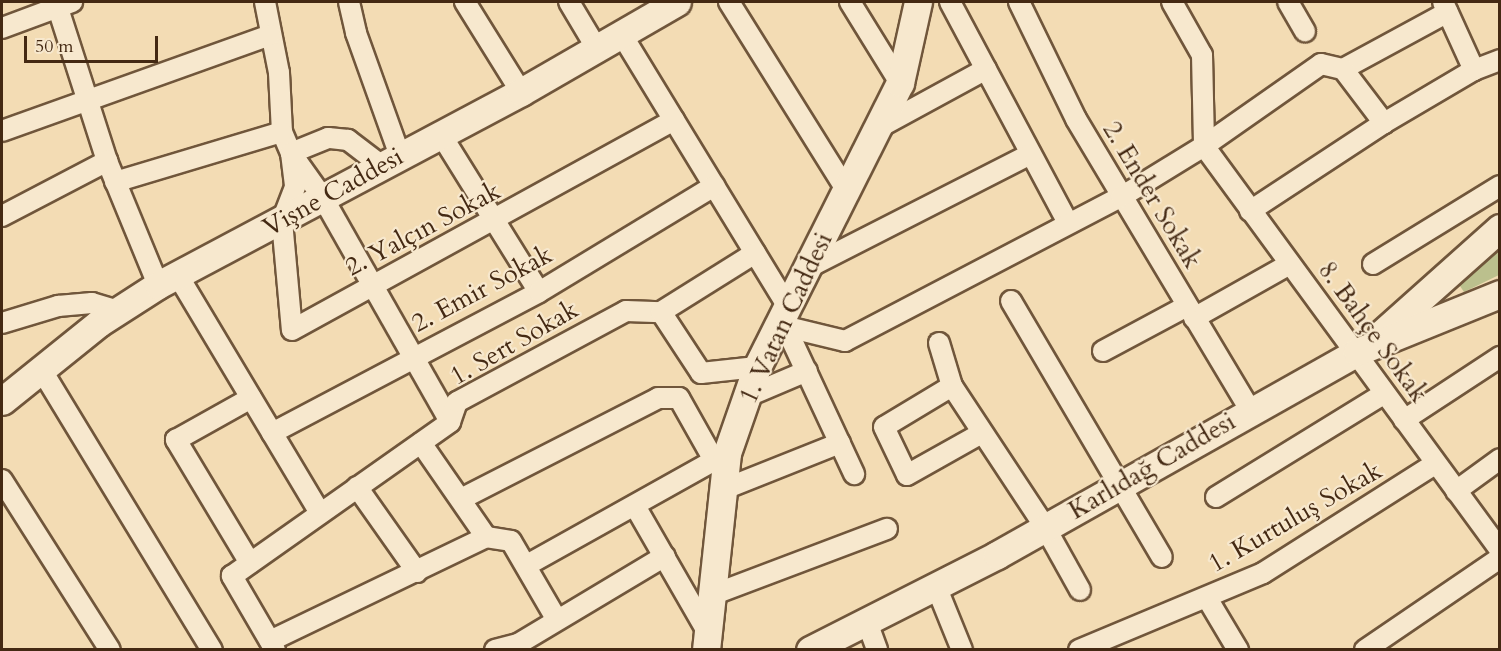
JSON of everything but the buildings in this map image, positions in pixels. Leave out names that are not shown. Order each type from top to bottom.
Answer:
[{"type":"main road","name":"Vişne Caddesi","points":[[2,401],[118,311],[168,279],[282,221],[440,133],[521,92],[677,2]]},
{"type":"main road","name":"1. Vatan Caddesi","points":[[707,641],[722,490],[720,457],[748,396],[757,367],[785,321],[900,82],[918,2]]},
{"type":"main road","points":[[1357,352],[1401,318],[1500,228]]},
{"type":"main road","name":"Karlıdağ Caddesi","points":[[810,650],[1046,528],[1250,410],[1357,352],[1500,294]]},
{"type":"street","points":[[265,2],[279,73],[282,132],[291,153],[323,198],[411,358],[450,422]]},
{"type":"street","points":[[349,2],[391,161]]},
{"type":"street","points":[[465,2],[521,92]]},
{"type":"street","points":[[569,2],[597,49]]},
{"type":"street","points":[[729,2],[847,190]]},
{"type":"street","points":[[850,2],[900,82]]},
{"type":"street","points":[[950,2],[1068,224]]},
{"type":"street","name":"2. Ender Sokak","points":[[1019,2],[1076,119],[1250,410]]},
{"type":"street","points":[[1172,2],[1202,55],[1204,146]]},
{"type":"street","points":[[1288,2],[1305,32]]},
{"type":"street","points":[[2,28],[62,3],[86,98],[116,182],[168,279],[251,398],[320,513]]},
{"type":"street","points":[[1343,69],[1445,7],[1474,70]]},
{"type":"street","points":[[2,131],[86,98],[270,35]]},
{"type":"street","points":[[622,35],[755,254],[854,474]]},
{"type":"street","points":[[1250,211],[1384,123],[1474,70],[1500,60]]},
{"type":"street","points":[[785,321],[845,341],[1121,197],[1204,146],[1322,64],[1343,69],[1384,123]]},
{"type":"street","points":[[878,128],[986,69]]},
{"type":"street","name":"2. Yalçın Sokak","points":[[282,221],[292,330],[496,221],[674,120]]},
{"type":"street","points":[[116,182],[282,132]]},
{"type":"street","points":[[440,133],[539,292]]},
{"type":"street","points":[[291,153],[328,138],[348,140],[391,161]]},
{"type":"street","name":"8. Bahçe Sokak","points":[[1204,146],[1500,550]]},
{"type":"street","points":[[282,221],[295,188],[291,153]]},
{"type":"street","points":[[809,267],[1031,154]]},
{"type":"street","points":[[2,216],[107,161]]},
{"type":"street","name":"2. Emir Sokak","points":[[272,433],[539,292],[714,186]]},
{"type":"street","points":[[1373,264],[1500,186]]},
{"type":"street","points":[[755,254],[662,312],[701,373],[757,367]]},
{"type":"street","points":[[1103,351],[1290,264]]},
{"type":"street","points":[[1011,301],[1162,557]]},
{"type":"street","points":[[2,323],[58,306],[92,303],[118,311]]},
{"type":"street","name":"1. Sert Sokak","points":[[273,645],[232,576],[450,422],[457,402],[626,311],[662,312]]},
{"type":"street","points":[[939,343],[952,386],[980,434],[1046,528],[1080,590]]},
{"type":"street","points":[[1404,420],[1500,357]]},
{"type":"street","points":[[41,369],[212,650]]},
{"type":"street","points":[[748,396],[807,372]]},
{"type":"street","points":[[952,386],[884,427],[908,475],[980,434]]},
{"type":"street","points":[[1216,497],[1385,393]]},
{"type":"street","points":[[250,563],[176,440],[251,398]]},
{"type":"street","points":[[461,499],[658,398],[679,398],[720,457],[527,565]]},
{"type":"street","points":[[421,443],[486,537]]},
{"type":"street","points":[[722,490],[840,443]]},
{"type":"street","points":[[1456,491],[1500,459]]},
{"type":"street","name":"1. Kurtuluş Sokak","points":[[1079,650],[1208,598],[1263,573],[1435,464]]},
{"type":"street","points":[[2,480],[110,650]]},
{"type":"street","points":[[357,487],[417,572]]},
{"type":"street","points":[[635,506],[665,556],[707,641]]},
{"type":"street","points":[[712,595],[887,529]]},
{"type":"street","points":[[273,645],[486,537],[511,541],[557,620]]},
{"type":"street","points":[[495,650],[518,644],[665,556]]},
{"type":"street","points":[[1365,650],[1500,558]]},
{"type":"street","points":[[936,586],[962,650]]},
{"type":"street","points":[[1208,598],[1238,650]]},
{"type":"street","points":[[867,622],[877,650]]},
{"type":"green space","points":[[1499,249],[1499,275],[1464,292],[1458,283]]}]
